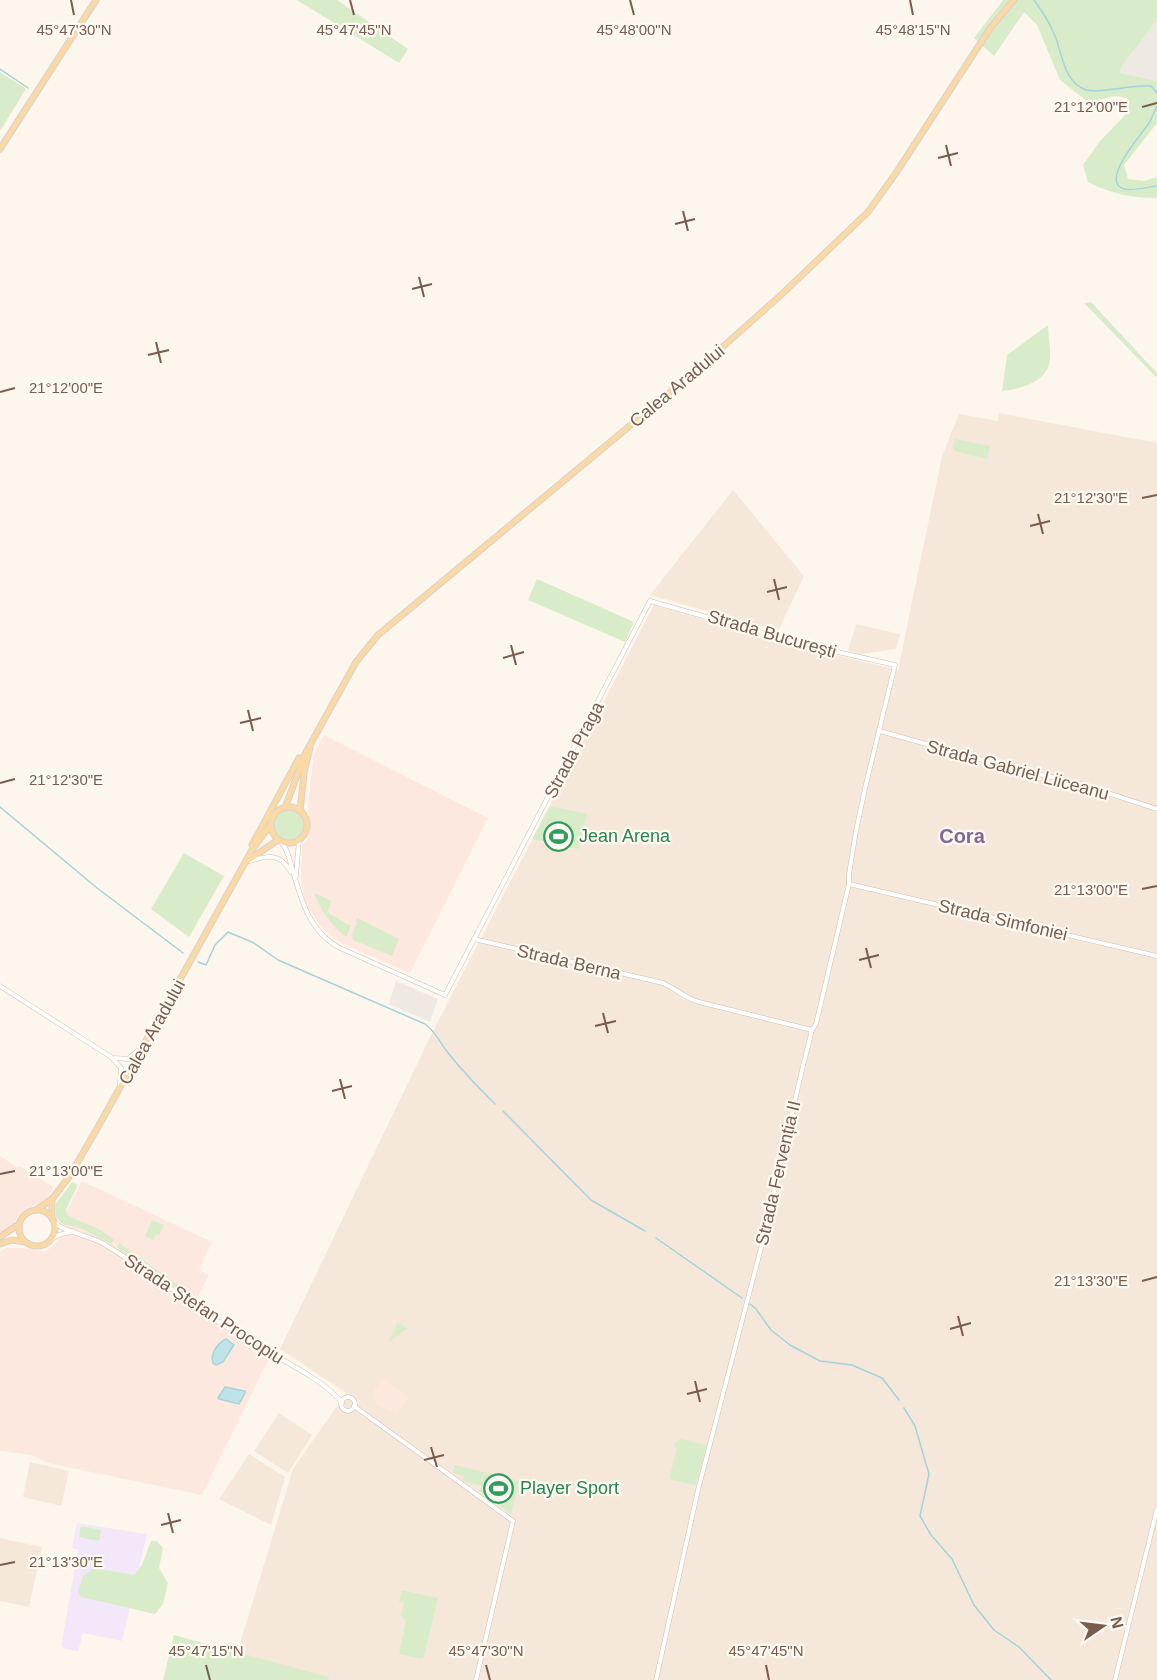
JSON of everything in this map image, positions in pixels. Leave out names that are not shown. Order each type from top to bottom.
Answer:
[{"type":"main road","points":[[0,149],[96,0]]},
{"type":"main road","name":"Calea Aradului","points":[[285,808],[300,764],[311,743],[356,662],[378,635],[691,375],[781,295],[868,212],[991,27],[1014,0]]},
{"type":"main road","points":[[246,862],[248,852],[286,782],[303,752],[311,743]]},
{"type":"main road","name":"Calea Aradului","points":[[300,812],[304,773],[311,743]]},
{"type":"main road","points":[[285,808],[293,808],[300,812],[306,820],[306,828],[299,840],[290,843],[279,841],[272,833],[271,824],[276,812],[285,808]]},
{"type":"main road","name":"Calea Aradului","points":[[36,1210],[52,1198],[69,1178],[252,850],[271,824]]},
{"type":"main road","name":"Calea Aradului","points":[[246,862],[279,841]]},
{"type":"main road","points":[[0,1244],[16,1240],[37,1246],[50,1239],[55,1228],[52,1198]]},
{"type":"main road","points":[[0,1237],[19,1224],[25,1214],[36,1210],[45,1211],[53,1220]]},
{"type":"main road","points":[[19,1224],[20,1235],[28,1243]]},
{"type":"street","name":"Strada București","points":[[650,601],[798,644],[895,665]]},
{"type":"street","name":"Strada Praga","points":[[295,880],[302,904],[327,940],[340,948],[446,995],[650,601]]},
{"type":"street","name":"Strada Fervenția II","points":[[656,1680],[698,1490],[760,1252],[849,884],[856,831],[895,665]]},
{"type":"street","name":"Strada Gabriel Liiceanu","points":[[880,731],[1004,766],[1077,783],[1157,809]]},
{"type":"street","points":[[295,880],[299,840]]},
{"type":"street","points":[[279,841],[287,850],[295,880]]},
{"type":"street","points":[[246,862],[266,856],[279,858],[295,880]]},
{"type":"street","name":"Strada Simfoniei","points":[[849,884],[1157,956]]},
{"type":"street","name":"Strada Berna","points":[[474,939],[663,983],[675,988],[684,997],[699,1002],[812,1030]]},
{"type":"street","points":[[0,986],[111,1057],[121,1068],[120,1089]]},
{"type":"street","points":[[111,1057],[121,1060],[128,1059],[143,1047]]},
{"type":"street","name":"Strada Ștefan Procopiu","points":[[53,1220],[62,1228],[91,1237],[112,1249],[219,1322],[332,1391],[345,1398],[353,1399],[353,1407],[345,1410],[332,1391]]},
{"type":"street","points":[[50,1239],[74,1231]]},
{"type":"street","points":[[342,1403],[345,1398]]},
{"type":"street","points":[[353,1407],[513,1521],[476,1680]]},
{"type":"street","points":[[1115,1680],[1157,1509]]},
{"type":"shaded area","points":[[1157,20],[1157,81],[1120,74],[1122,66]]},
{"type":"shaded area","points":[[999,413],[1157,443],[1157,1680],[229,1680],[293,1469],[346,1393],[280,1349],[432,1033],[654,605],[778,641],[898,670],[942,456],[959,414],[998,421]]},
{"type":"shaded area","points":[[733,490],[804,576],[778,631],[650,595]]},
{"type":"shaded area","points":[[856,624],[900,634],[896,649],[862,654],[848,651]]},
{"type":"shaded area","points":[[324,735],[488,818],[410,973],[341,943],[321,927],[305,903],[301,880],[302,845],[310,832],[308,803],[314,753]]},
{"type":"shaded area","points":[[396,981],[438,999],[430,1022],[389,1004]]},
{"type":"shaded area","points":[[0,1156],[54,1187],[45,1201],[25,1209],[12,1226],[0,1234]]},
{"type":"shaded area","points":[[82,1181],[212,1242],[199,1270],[209,1275],[196,1300],[272,1352],[202,1495],[48,1463],[31,1455],[0,1451],[0,1252],[6,1248],[24,1248],[44,1252],[53,1246],[60,1238],[64,1216]]},
{"type":"shaded area","points":[[383,1379],[409,1397],[397,1414],[376,1404],[374,1391]]},
{"type":"shaded area","points":[[279,1413],[312,1435],[288,1473],[254,1451]]},
{"type":"shaded area","points":[[249,1454],[285,1477],[271,1525],[219,1499]]},
{"type":"shaded area","points":[[30,1462],[69,1471],[61,1506],[23,1497]]},
{"type":"shaded area","points":[[77,1523],[147,1534],[122,1641],[83,1633],[78,1652],[61,1647],[78,1550],[72,1548]]},
{"type":"shaded area","points":[[0,1538],[42,1547],[29,1607],[0,1601]]},
{"type":"green space","points":[[297,0],[337,0],[408,49],[399,63]]},
{"type":"green space","points":[[1003,0],[1157,0],[1157,20],[1122,66],[1120,73],[1157,81],[1157,123],[1124,165],[1128,179],[1144,181],[1157,177],[1157,198],[1122,194],[1105,190],[1088,182],[1083,165],[1100,141],[1129,111],[1127,98],[1116,96],[1088,102],[1060,80],[1037,25],[1024,12],[994,56],[974,38]]},
{"type":"green space","points":[[0,72],[26,89],[0,131]]},
{"type":"green space","points":[[1091,302],[1157,373],[1157,378],[1084,303]]},
{"type":"green space","points":[[1048,325],[1050,359],[1044,373],[1039,379],[1025,386],[1002,391],[1007,355]]},
{"type":"green space","points":[[955,439],[990,446],[987,459],[955,451],[953,447]]},
{"type":"green space","points":[[537,579],[634,622],[625,642],[528,600]]},
{"type":"green space","points":[[550,806],[587,814],[579,849],[532,839]]},
{"type":"green space","points":[[289,810],[299,815],[304,825],[299,835],[289,840],[279,835],[274,825],[279,815]]},
{"type":"green space","points":[[184,853],[224,876],[189,937],[151,909]]},
{"type":"green space","points":[[314,893],[332,901],[328,910],[330,914],[351,926],[346,937],[327,917]]},
{"type":"green space","points":[[357,918],[399,939],[392,956],[353,940],[352,935]]},
{"type":"green space","points":[[72,1182],[78,1185],[66,1209],[67,1215],[103,1231],[114,1240],[111,1244],[83,1229],[61,1223],[56,1217],[56,1204]]},
{"type":"green space","points":[[152,1220],[164,1225],[159,1235],[156,1234],[153,1240],[145,1236]]},
{"type":"green space","points":[[119,1243],[181,1287],[177,1289],[117,1248]]},
{"type":"green space","points":[[397,1324],[407,1328],[389,1342]]},
{"type":"green space","points":[[681,1439],[707,1445],[694,1485],[669,1479],[677,1448],[674,1447]]},
{"type":"green space","name":"Player Sport","points":[[455,1465],[519,1481],[511,1514],[479,1491],[482,1486],[463,1481],[464,1476],[453,1473]]},
{"type":"green space","points":[[81,1526],[101,1530],[99,1541],[79,1537]]},
{"type":"green space","points":[[151,1541],[157,1541],[163,1548],[159,1568],[168,1583],[163,1604],[155,1614],[81,1597],[78,1591],[83,1576],[94,1568],[134,1575],[142,1565]]},
{"type":"green space","points":[[402,1590],[438,1598],[423,1659],[399,1654],[406,1621],[401,1616],[404,1603],[399,1602]]},
{"type":"green space","points":[[174,1635],[329,1677],[328,1680],[163,1680]]},
{"type":"water","points":[[226,1339],[234,1345],[223,1362],[216,1365],[212,1359],[214,1352]]},
{"type":"water","points":[[225,1387],[245,1391],[239,1404],[218,1398]]},
{"type":"waterway","points":[[1034,0],[1053,31],[1068,74],[1079,86],[1092,91],[1151,86],[1157,93]]},
{"type":"waterway","points":[[0,69],[28,88]]},
{"type":"waterway","points":[[1157,106],[1149,123],[1124,157],[1116,177],[1118,184],[1124,189],[1157,186]]},
{"type":"waterway","points":[[0,807],[97,888],[183,953]]},
{"type":"waterway","points":[[198,962],[206,965],[215,945],[228,932],[254,943],[278,960],[425,1024],[460,1067],[495,1104]]},
{"type":"waterway","points":[[503,1111],[591,1200],[645,1231]]},
{"type":"waterway","points":[[656,1238],[742,1298]]},
{"type":"waterway","points":[[750,1304],[771,1330],[790,1345],[820,1361],[852,1365],[882,1378],[899,1400]]},
{"type":"waterway","points":[[904,1408],[915,1426],[929,1474],[920,1516],[931,1535],[952,1559],[974,1605],[994,1630],[1019,1647],[1051,1680]]},
{"type":"place","name":"Jean Arena","points":[[558,836]]},
{"type":"place","name":"Player Sport","points":[[499,1488]]},
{"type":"district","name":"Cora","points":[[962,836]]}]
